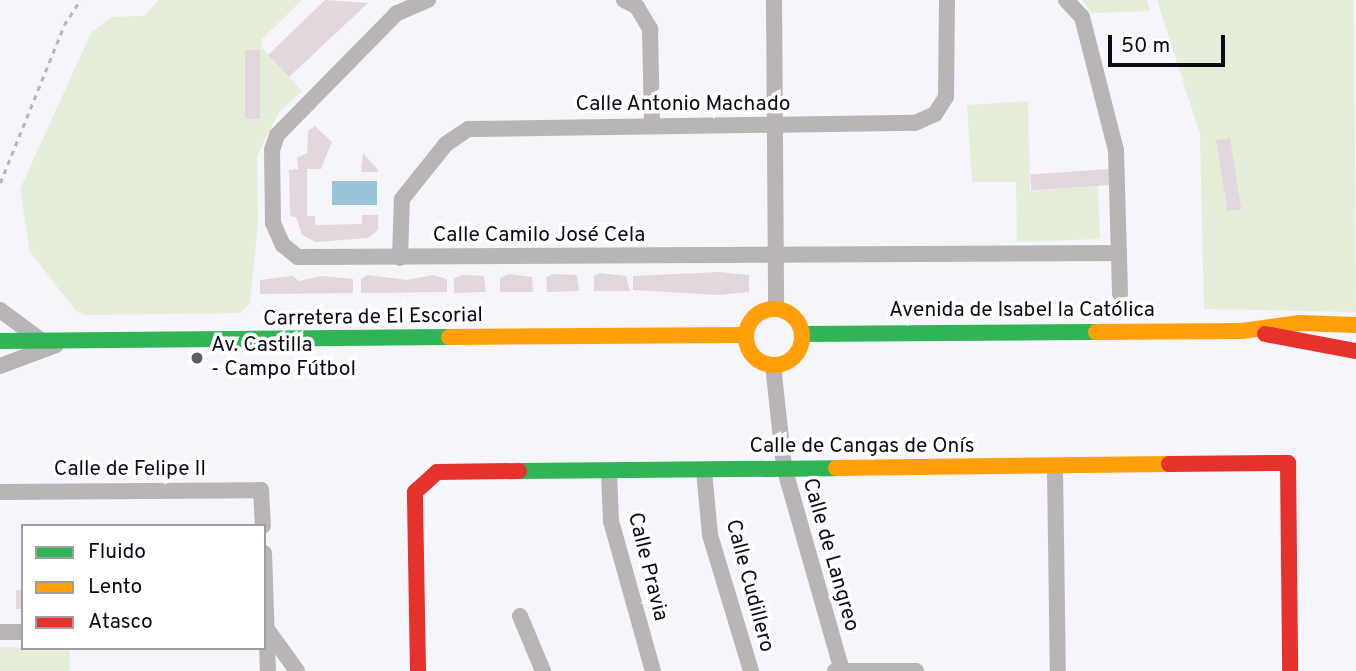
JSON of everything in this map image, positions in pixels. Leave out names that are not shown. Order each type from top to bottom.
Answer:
[{"type":"street","name":"Calle Camilo José Cela","points":[[428,0],[397,13],[294,115],[272,150],[273,223],[288,250],[305,260],[1119,253]]},
{"type":"street","points":[[624,0],[637,7],[650,29],[652,126]]},
{"type":"street","points":[[774,0],[776,309]]},
{"type":"street","name":"Calle Antonio Machado","points":[[400,258],[402,199],[446,144],[468,129],[915,123],[935,114],[946,97],[947,0]]},
{"type":"street","points":[[1066,0],[1082,17],[1116,150],[1121,295]]},
{"type":"street","points":[[776,309],[794,317],[803,334],[798,353],[773,366],[753,356],[746,335],[760,313],[776,309]]},
{"type":"street","points":[[0,310],[43,341]]},
{"type":"street","name":"Avenida de Isabel la Católica","points":[[803,334],[1242,331],[1299,323],[1356,325]]},
{"type":"street","name":"Avenida de Isabel la Católica","points":[[1242,331],[1356,351]]},
{"type":"street","name":"Carretera de El Escorial","points":[[0,341],[746,335]]},
{"type":"street","points":[[0,366],[69,341]]},
{"type":"street","name":"Calle de Langreo","points":[[773,366],[784,467],[839,670]]},
{"type":"street","name":"Calle de Cangas de Onís","points":[[418,671],[415,492],[437,472],[704,471],[784,467],[1055,468],[1287,463],[1290,671]]},
{"type":"street","points":[[1055,468],[1058,671]]},
{"type":"street","name":"Calle Cudillero","points":[[704,471],[710,535],[751,671]]},
{"type":"street","name":"Calle Pravia","points":[[609,472],[611,521],[653,671]]},
{"type":"street","name":"Calle de Felipe II","points":[[0,492],[261,490],[263,524]]},
{"type":"street","points":[[520,616],[543,671]]},
{"type":"street","points":[[266,628],[268,671]]},
{"type":"street","points":[[266,628],[297,671]]},
{"type":"street","points":[[0,632],[21,632]]},
{"type":"street","points":[[839,670],[916,671]]},
{"type":"path","points":[[0,183],[64,25],[80,0]]},
{"type":"green space","points":[[159,0],[302,0],[261,40],[262,48],[302,91],[279,112],[257,156],[258,222],[250,303],[240,313],[87,315],[77,312],[30,252],[20,189],[91,33],[112,17],[144,16]]},
{"type":"green space","points":[[1082,0],[1147,0],[1150,11],[1091,13]]},
{"type":"green space","points":[[1157,0],[1354,0],[1356,312],[1204,309],[1200,134]]},
{"type":"green space","points":[[1028,101],[1030,191],[1098,186],[1100,239],[1017,242],[1016,182],[972,182],[967,105]]},
{"type":"green space","points":[[0,647],[70,650],[70,671],[0,671]]},
{"type":"water","points":[[332,181],[377,181],[377,205],[332,205]]},
{"type":"building","points":[[325,0],[368,3],[289,77],[268,55]]},
{"type":"building","points":[[245,50],[260,50],[260,119],[245,119]]},
{"type":"building","points":[[315,126],[332,142],[321,169],[307,169],[307,216],[315,216],[315,225],[362,224],[362,215],[378,215],[378,230],[368,238],[316,242],[302,235],[296,217],[290,216],[289,170],[298,169],[297,158],[307,153],[308,131]]},
{"type":"building","points":[[1230,138],[1241,209],[1227,211],[1216,140]]},
{"type":"building","points":[[363,153],[379,171],[361,172]]},
{"type":"building","points":[[1109,169],[1110,185],[1031,190],[1030,175]]},
{"type":"building","points":[[719,272],[749,275],[749,292],[718,295],[633,290],[633,276]]},
{"type":"building","points":[[600,273],[626,276],[630,291],[594,291],[594,276]]},
{"type":"building","points":[[509,274],[532,277],[533,292],[500,292],[500,278]]},
{"type":"building","points":[[553,274],[577,275],[579,291],[547,292],[546,277]]},
{"type":"building","points":[[367,275],[407,280],[433,275],[447,279],[447,292],[361,293],[361,279]]},
{"type":"building","points":[[463,275],[484,276],[486,292],[454,293],[454,278]]},
{"type":"building","points":[[293,276],[299,281],[321,276],[353,279],[353,293],[260,294],[260,280]]},
{"type":"building","points":[[16,590],[21,590],[21,609],[16,609]]},
{"type":"traffic: fast","points":[[802,334],[1096,332]]},
{"type":"traffic: fast","points":[[0,341],[449,337]]},
{"type":"traffic: fast","points":[[519,471],[836,468]]},
{"type":"traffic: slow","points":[[774,309],[785,311],[794,317],[800,326],[802,337],[800,348],[794,357],[785,363],[774,365],[763,363],[754,357],[748,348],[746,337],[748,326],[754,317],[763,311],[774,309]]},
{"type":"traffic: slow","points":[[1096,332],[1242,331],[1299,323],[1356,325]]},
{"type":"traffic: slow","points":[[449,337],[746,335]]},
{"type":"traffic: slow","points":[[836,468],[1169,464]]},
{"type":"traffic: jam","points":[[1265,334],[1356,351]]},
{"type":"traffic: jam","points":[[1169,464],[1288,463],[1290,671]]},
{"type":"traffic: jam","points":[[418,671],[415,492],[437,472],[519,471]]},
{"type":"place","name":"Av. Castilla - Campo Fútbol","points":[[197,358]]}]
